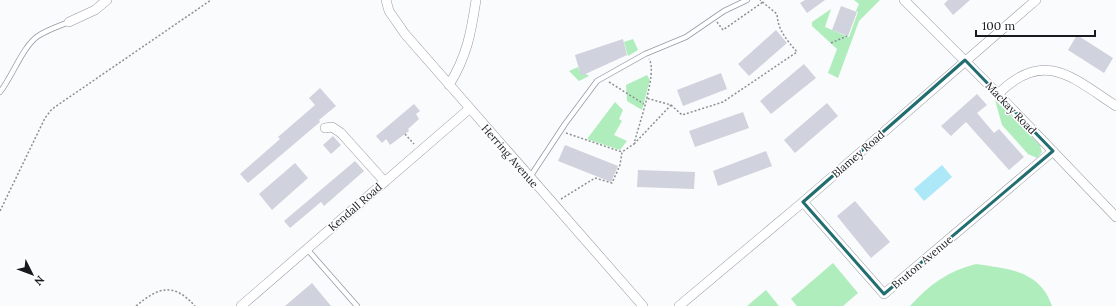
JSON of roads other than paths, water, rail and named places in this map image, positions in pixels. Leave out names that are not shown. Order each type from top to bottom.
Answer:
[{"type":"street","points":[[69,22],[95,10],[107,0]]},
{"type":"street","name":"Herring Avenue","points":[[386,0],[389,11],[405,34],[469,109],[643,306]]},
{"type":"street","points":[[449,85],[462,62],[470,39],[476,0]]},
{"type":"street","name":"Mackay Road","points":[[904,0],[965,60],[1116,217]]},
{"type":"street","name":"Blamey Road","points":[[678,306],[803,202],[1036,0]]},
{"type":"street","points":[[998,94],[1011,81],[1028,72],[1046,70],[1068,74],[1116,106]]},
{"type":"street","name":"Kendall Road","points":[[241,306],[469,109]]},
{"type":"street","points":[[325,128],[332,127],[342,133],[385,182]]},
{"type":"street","name":"Bruton Avenue","points":[[803,202],[884,294],[1053,151]]},
{"type":"lane","points":[[530,178],[560,131],[597,81],[645,54],[686,37],[714,18],[747,0]]},
{"type":"lane","points":[[0,92],[8,81],[26,47],[38,36],[69,22]]},
{"type":"lane","points":[[307,249],[357,306]]},
{"type":"water","points":[[942,165],[952,177],[924,201],[914,189]]}]
